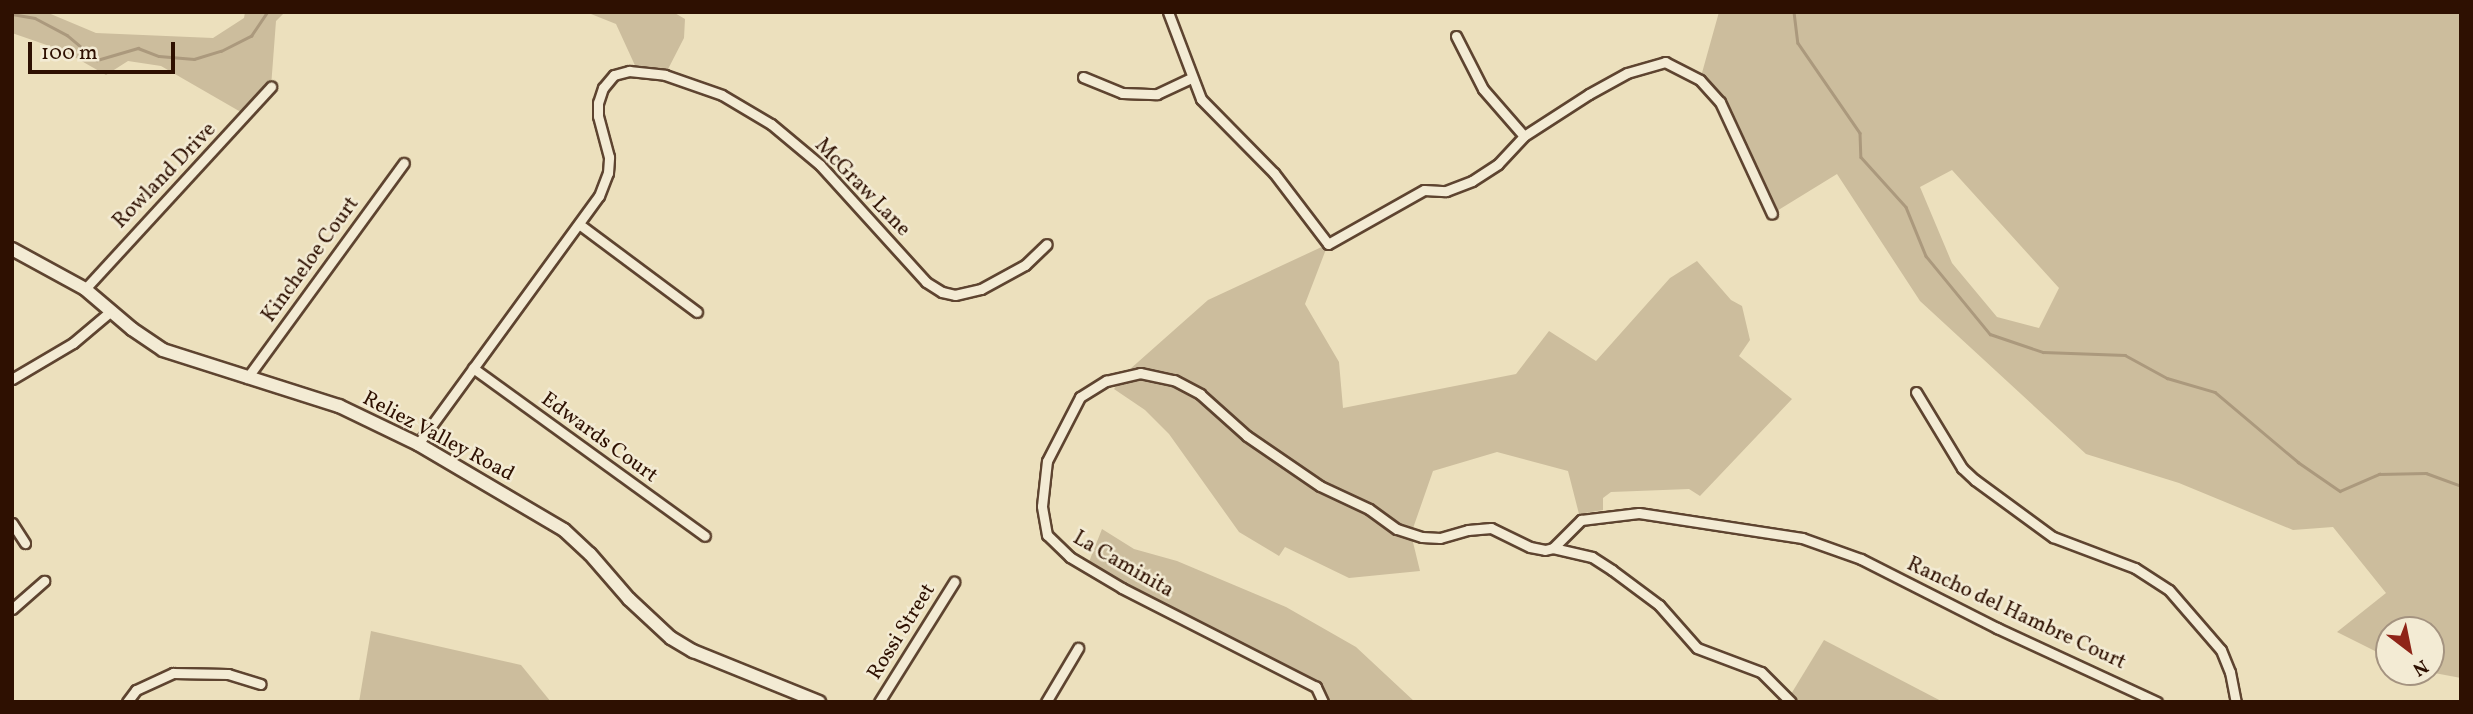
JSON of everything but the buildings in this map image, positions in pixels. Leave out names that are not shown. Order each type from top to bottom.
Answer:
[{"type":"main road","name":"Reliez Valley Road","points":[[12,249],[85,289],[163,350],[339,406],[418,444],[564,530],[590,554],[629,599],[683,645],[796,697],[818,702]]},
{"type":"street","points":[[1168,12],[1201,99],[1274,173],[1328,244],[1424,190],[1446,191],[1472,181],[1498,164],[1524,136],[1627,73],[1652,63],[1677,65],[1700,80],[1720,102],[1772,214]]},
{"type":"street","points":[[1456,36],[1483,89],[1524,136]]},
{"type":"street","name":"McGraw Lane","points":[[418,444],[598,196],[608,173],[609,157],[598,116],[598,103],[603,88],[614,75],[629,71],[665,75],[722,95],[771,124],[820,165],[926,282],[942,292],[956,295],[981,289],[1025,265],[1047,244]]},
{"type":"street","points":[[1083,77],[1122,93],[1157,94],[1192,78]]},
{"type":"street","name":"Rowland Drive","points":[[85,289],[271,87]]},
{"type":"street","name":"Kincheloe Court","points":[[247,378],[404,163]]},
{"type":"street","points":[[579,224],[697,312]]},
{"type":"street","points":[[12,379],[74,343],[111,311]]},
{"type":"street","name":"Edwards Court","points":[[473,368],[705,536]]},
{"type":"street","name":"La Caminita","points":[[1323,702],[1316,687],[1122,588],[1070,558],[1047,536],[1042,513],[1047,461],[1080,397],[1106,381],[1140,373],[1174,380],[1200,394],[1274,456],[1320,486],[1369,509],[1397,529],[1422,537],[1440,538],[1468,530],[1491,528],[1530,547],[1545,550],[1553,548]]},
{"type":"street","points":[[1916,392],[1957,461],[1975,480],[2053,537],[2135,568],[2169,590],[2221,650],[2230,672],[2236,702]]},
{"type":"street","name":"Rancho del Hambre Court","points":[[1553,548],[1581,520],[1639,513],[1779,532],[1861,559],[1997,628],[2157,702]]},
{"type":"street","points":[[12,523],[25,543]]},
{"type":"street","points":[[1553,548],[1592,558],[1612,570],[1659,605],[1697,648],[1760,672],[1791,702]]},
{"type":"street","points":[[12,609],[44,582]]},
{"type":"street","name":"Rossi Street","points":[[879,702],[954,582]]},
{"type":"street","points":[[1046,702],[1078,648]]},
{"type":"street","points":[[127,702],[136,690],[173,673],[228,674],[260,684]]},
{"type":"shaded area","points":[[12,12],[46,12],[96,33],[213,38],[244,18],[245,12],[285,12],[276,21],[271,87],[246,115],[161,66],[128,61],[106,75],[64,51],[12,33]]},
{"type":"shaded area","points":[[586,12],[673,12],[685,19],[684,38],[665,75],[638,72],[616,24]]},
{"type":"shaded area","points":[[1719,12],[2461,12],[2461,678],[2445,675],[2445,616],[2375,616],[2375,651],[2337,632],[2386,593],[2333,527],[2293,530],[2179,483],[2086,454],[1920,301],[1837,174],[1772,214],[1731,121],[1700,80]],"holes":[[[1952,170],[2059,288],[2039,328],[1997,317],[1952,263],[1920,187]]]},
{"type":"shaded area","points":[[1328,244],[1305,304],[1339,362],[1343,408],[1516,374],[1549,331],[1596,361],[1670,278],[1697,261],[1731,300],[1742,306],[1750,340],[1739,356],[1792,399],[1700,496],[1689,489],[1611,492],[1603,498],[1603,510],[1579,514],[1568,471],[1497,452],[1433,471],[1411,534],[1420,571],[1349,578],[1285,547],[1279,556],[1239,532],[1169,434],[1145,410],[1114,389],[1129,370],[1208,300]]},
{"type":"shaded area","points":[[1102,529],[1134,549],[1177,561],[1286,607],[1356,647],[1415,702],[1323,702],[1315,687],[1087,567]]},
{"type":"shaded area","points":[[371,631],[521,665],[551,702],[359,702]]},
{"type":"shaded area","points":[[1824,640],[1943,702],[1791,702],[1788,699]]},
{"type":"waterway","points":[[12,14],[35,18],[67,35],[97,60],[138,48],[159,56],[194,59],[221,51],[251,36],[267,12]]},
{"type":"waterway","points":[[1794,12],[1798,43],[1860,133],[1861,157],[1906,207],[1926,256],[1990,334],[2043,352],[2125,355],[2167,378],[2215,392],[2298,462],[2340,491],[2379,474],[2426,473],[2461,486]]}]
